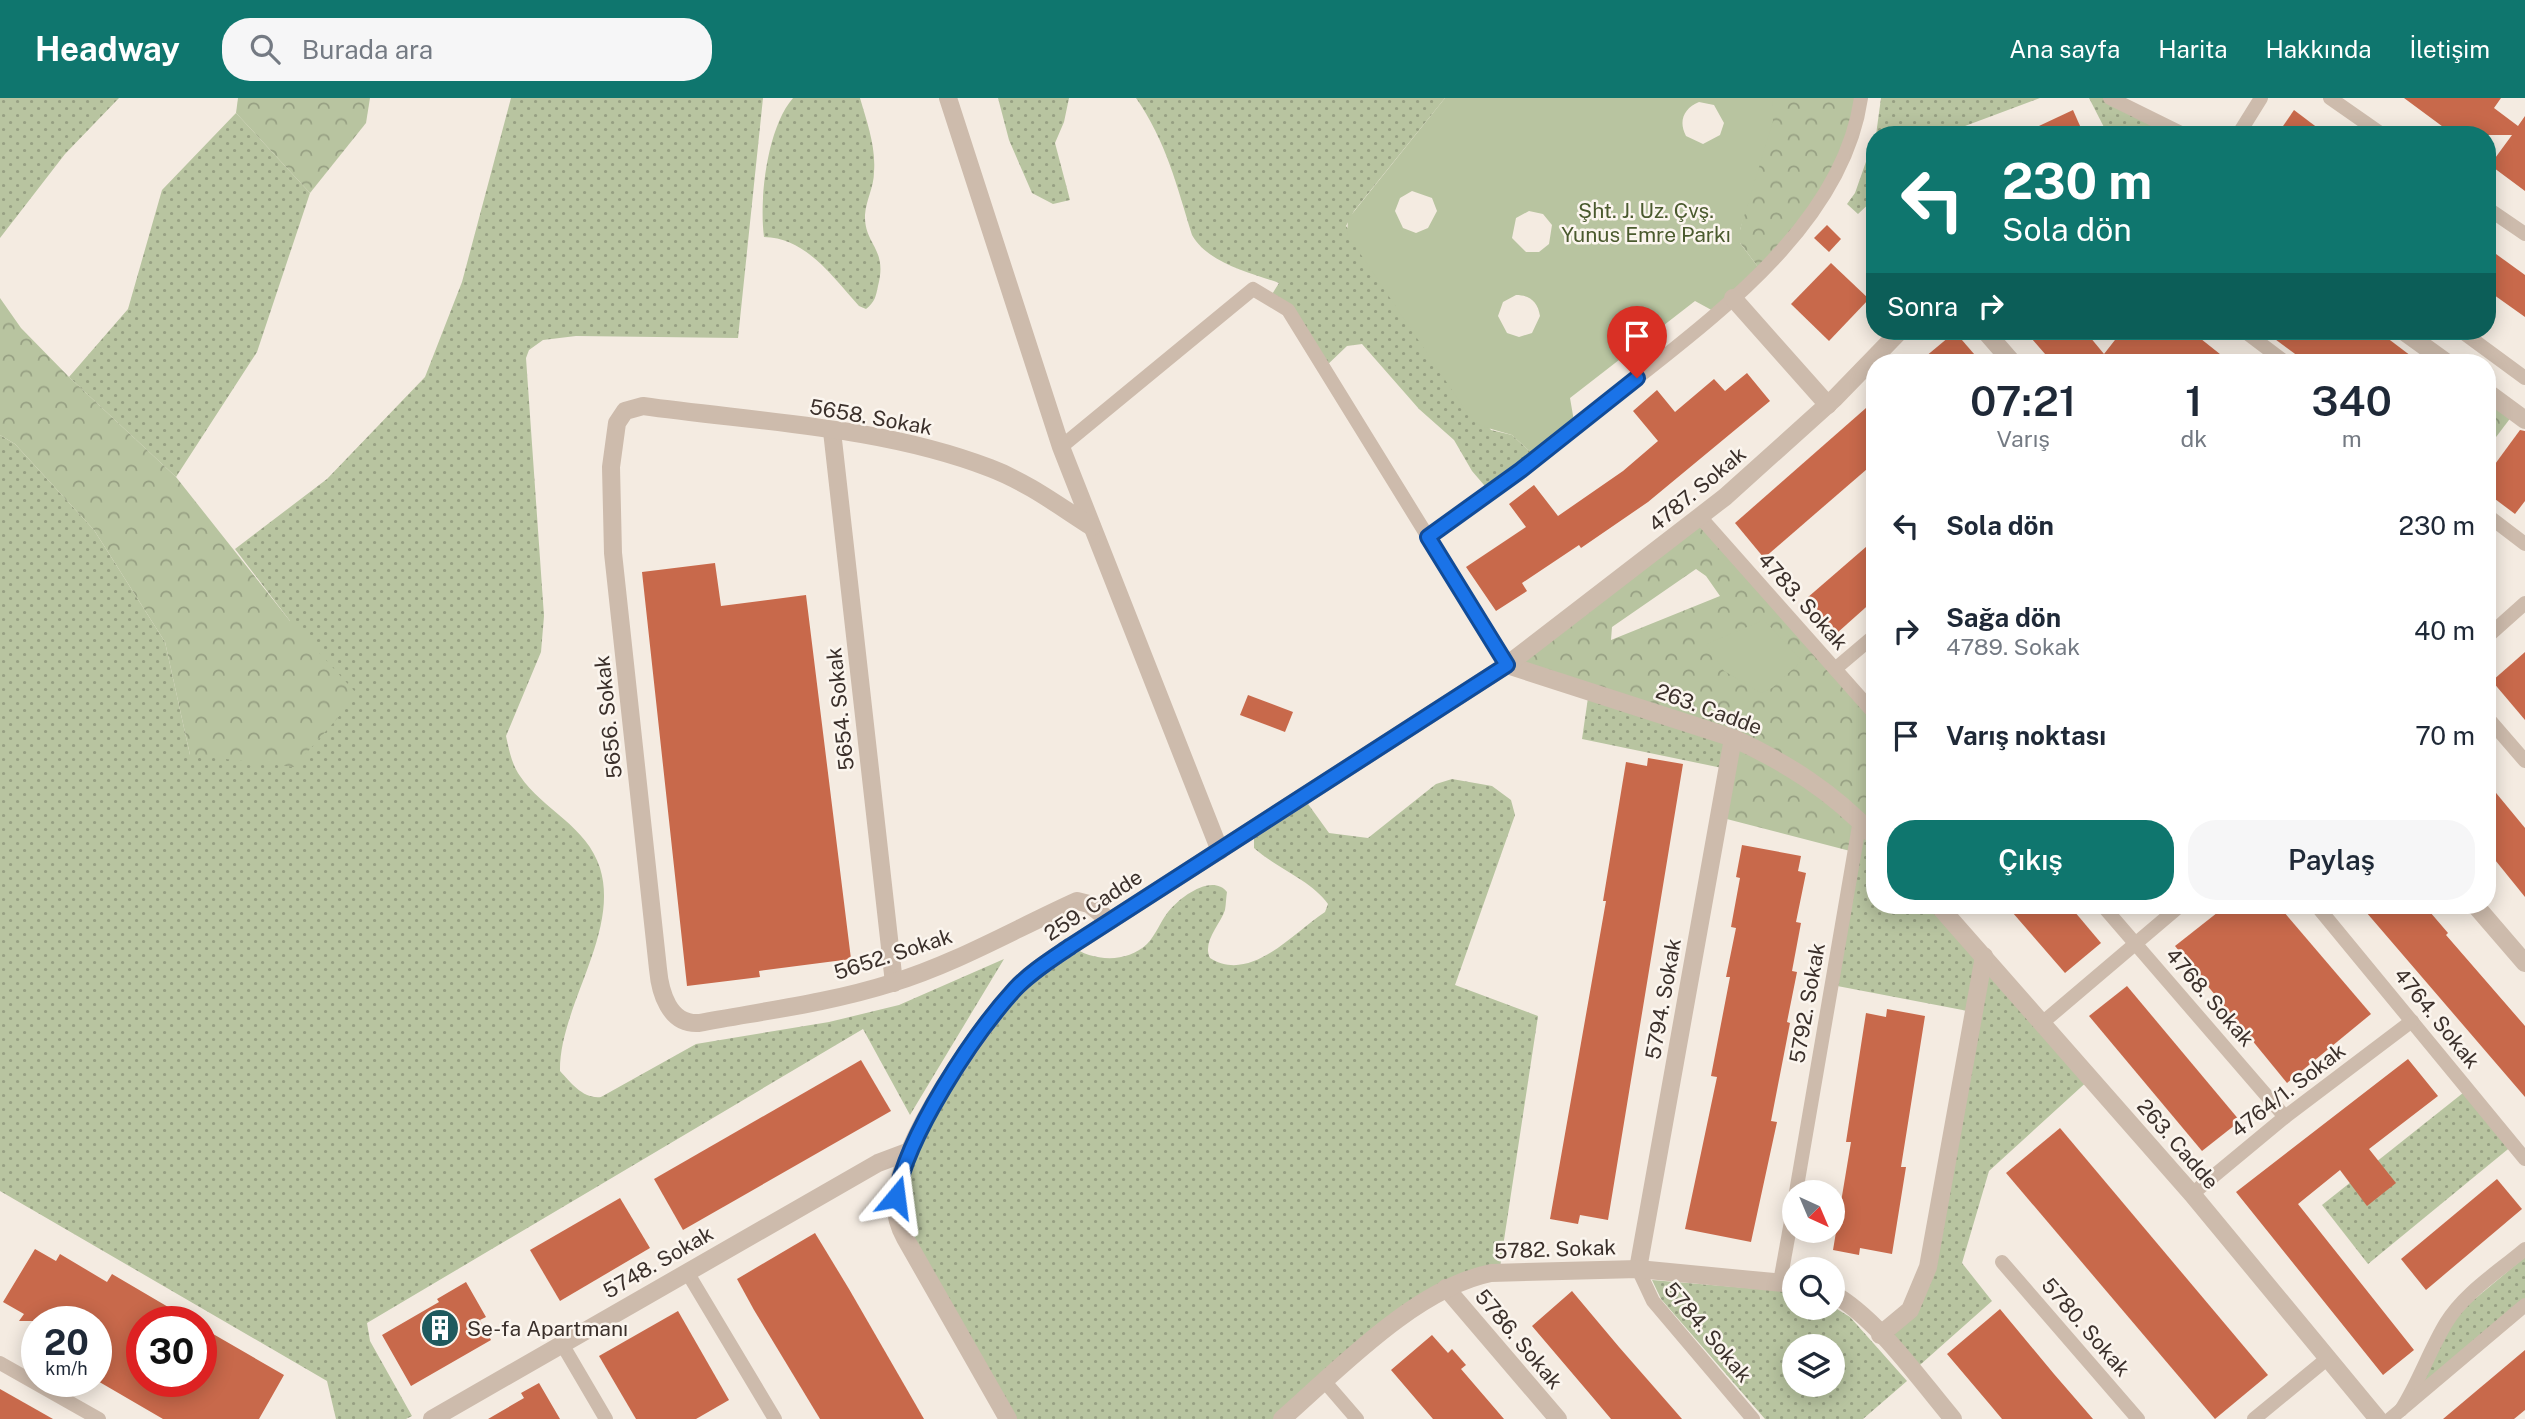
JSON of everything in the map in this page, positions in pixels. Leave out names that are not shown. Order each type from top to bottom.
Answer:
[{"type":"street","points":[[948,98],[1061,447],[1220,850]]},
{"type":"street","points":[[1733,298],[1828,405]]},
{"type":"street","name":"4787. Sokak","points":[[1878,354],[1891,340]]},
{"type":"street","points":[[1993,340],[2005,354]]},
{"type":"street","points":[[2415,340],[2435,354]]},
{"type":"street","name":"4787. Sokak","points":[[1507,665],[1701,518],[1828,405],[1866,366]]},
{"type":"street","points":[[2496,398],[2525,419]]},
{"type":"street","name":"5658. Sokak","points":[[625,411],[643,406],[832,431],[929,449],[991,468],[1036,491],[1092,527]]},
{"type":"street","name":"5656. Sokak","points":[[625,411],[618,423],[611,467],[613,553],[660,986],[663,998],[677,1015]]},
{"type":"street","name":"5654. Sokak","points":[[832,431],[894,983]]},
{"type":"street","name":"263. Cadde","points":[[1507,665],[1733,738],[1796,769],[1866,827]]},
{"type":"street","name":"259. Cadde","points":[[1008,1419],[899,1226],[896,1197],[910,1151],[948,1084],[996,1011],[1017,987],[1110,921],[1507,665]]},
{"type":"street","name":"5794. Sokak","points":[[1638,1269],[1733,738]]},
{"type":"street","name":"5652. Sokak","points":[[677,1015],[685,1022],[699,1023],[894,983],[974,951],[1077,901],[1084,901],[1110,921]]},
{"type":"street","name":"263. Cadde","points":[[1946,914],[2192,1194],[2378,1419]]},
{"type":"street","points":[[2483,914],[2525,964]]},
{"type":"street","points":[[1880,1335],[1910,1310],[1928,1267],[1984,956]]},
{"type":"street","name":"5748. Sokak","points":[[436,1418],[878,1163],[910,1151]]},
{"type":"street","name":"5782. Sokak","points":[[1282,1419],[1395,1323],[1446,1288],[1491,1273],[1638,1269],[1782,1283]]},
{"type":"street","name":"5786. Sokak","points":[[1446,1288],[1558,1419]]},
{"type":"street","points":[[1845,1302],[1856,1309],[1880,1335],[1953,1419]]},
{"type":"lane","points":[[1428,537],[1537,458],[1733,298],[1761,271],[1824,197],[1849,144],[1861,98]]},
{"type":"lane","points":[[2110,98],[2167,126]]},
{"type":"lane","points":[[2244,126],[2261,98]]},
{"type":"lane","points":[[2330,98],[2370,126]]},
{"type":"lane","points":[[2496,214],[2525,234]]},
{"type":"lane","points":[[1061,447],[1253,289],[1288,310],[1507,665]]},
{"type":"lane","points":[[2256,340],[2274,354]]},
{"type":"lane","points":[[2474,340],[2492,354]]},
{"type":"lane","points":[[2496,357],[2525,379]]},
{"type":"lane","name":"4783. Sokak","points":[[1701,518],[1866,704]]},
{"type":"lane","points":[[2496,522],[2525,544]]},
{"type":"lane","points":[[2496,629],[2525,603]]},
{"type":"lane","points":[[1835,670],[1866,643]]},
{"type":"lane","points":[[2496,727],[2525,761]]},
{"type":"lane","name":"5792. Sokak","points":[[1798,1180],[1860,820]]},
{"type":"lane","name":"4768. Sokak","points":[[2110,914],[2286,1117]]},
{"type":"lane","points":[[2042,1023],[2170,914]]},
{"type":"lane","name":"4764. Sokak","points":[[2323,914],[2525,1159]]},
{"type":"lane","name":"4764/1. Sokak","points":[[2192,1194],[2286,1117],[2412,1021]]},
{"type":"lane","points":[[2395,1414],[2418,1383],[2445,1324],[2460,1304],[2525,1249]]},
{"type":"lane","name":"5780. Sokak","points":[[2002,1262],[2137,1419]]},
{"type":"lane","name":"5784. Sokak","points":[[1638,1269],[1653,1301],[1753,1419]]},
{"type":"lane","points":[[687,1272],[775,1419]]},
{"type":"lane","points":[[2395,1414],[2525,1305]]},
{"type":"lane","points":[[562,1344],[606,1419]]},
{"type":"lane","points":[[2254,1419],[2328,1357]]},
{"type":"lane","points":[[0,1363],[99,1419]]},
{"type":"lane","points":[[1325,1382],[1357,1419]]},
{"type":"green space","points":[[0,98],[119,98],[65,154],[0,238]]},
{"type":"green space","points":[[238,98],[370,98],[366,123],[310,193],[236,113]]},
{"type":"green space","points":[[511,98],[763,98],[738,338],[576,336],[543,340],[529,350],[526,358],[544,616],[541,652],[506,736],[520,776],[540,799],[575,829],[594,853],[600,868],[604,893],[596,944],[569,1021],[562,1047],[560,1071],[583,1093],[601,1097],[696,1044],[829,1022],[899,1005],[1004,959],[910,1115],[863,1029],[367,1323],[370,1341],[412,1416],[406,1419],[336,1419],[327,1381],[217,1317],[217,1306],[198,1306],[0,1191],[0,435],[15,444],[94,530],[165,642],[190,755],[290,621],[235,549],[327,479],[425,377],[462,282]]},
{"type":"green space","points":[[793,98],[860,98],[874,153],[873,183],[865,215],[866,225],[880,263],[876,296],[866,309],[859,306],[828,271],[805,251],[779,239],[764,237],[763,203],[767,164],[777,127]]},
{"type":"green space","points":[[998,98],[1069,98],[1064,122],[1055,143],[1070,200],[1053,204],[1032,193],[1009,140]]},
{"type":"green space","points":[[1136,98],[1445,98],[1354,211],[1346,226],[1491,430],[1512,435],[1537,458],[1490,492],[1472,471],[1454,440],[1419,409],[1362,344],[1347,346],[1324,368],[1288,310],[1269,299],[1279,283],[1219,260],[1199,245],[1192,235],[1163,147]]},
{"type":"green space","name":"Şht. J. Uz. Çvş. Yunus Emre Parkı","points":[[1445,98],[1772,98],[1773,121],[1740,230],[1740,243],[1761,271],[1717,313],[1695,301],[1570,398],[1575,427],[1537,458],[1512,435],[1481,426],[1472,420],[1347,234],[1348,219]],"holes":[[[1699,102],[1714,105],[1724,123],[1720,135],[1703,144],[1686,136],[1684,130],[1684,116]],[[1412,191],[1432,198],[1437,211],[1428,228],[1416,233],[1403,228],[1395,211],[1400,198]],[[1529,211],[1543,214],[1552,225],[1549,244],[1539,252],[1526,252],[1512,238],[1516,218]],[[1516,295],[1532,300],[1540,316],[1532,333],[1519,337],[1507,333],[1498,316],[1503,302]]]},
{"type":"green space","points":[[1772,98],[1861,98],[1838,171],[1761,271],[1740,243],[1740,230]]},
{"type":"green space","points":[[1881,98],[2040,98],[1965,126],[1877,126]]},
{"type":"green space","points":[[2089,98],[2111,98],[2167,126],[2103,126]]},
{"type":"green space","points":[[236,113],[310,193],[257,352],[176,477],[69,377],[128,309],[162,190]]},
{"type":"green space","points":[[1866,162],[1866,206],[1858,214],[1847,204],[1855,193]]},
{"type":"green space","points":[[0,298],[21,328],[69,377],[176,477],[290,621],[358,695],[294,767],[190,755],[165,642],[94,530],[15,444],[0,435]]},
{"type":"green space","points":[[2496,398],[2515,412],[2496,437]]},
{"type":"green space","points":[[1701,518],[1866,704],[1866,827],[1861,821],[1854,852],[1719,817],[1732,738],[1507,665]],"holes":[[[1696,569],[1706,576],[1720,596],[1611,640],[1612,627]]]},
{"type":"green space","points":[[1764,620],[1802,661],[1772,688],[1761,693],[1724,671],[1706,644]]},
{"type":"green space","points":[[1589,691],[1733,738],[1727,769],[1582,739]]},
{"type":"green space","points":[[1452,779],[1492,786],[1511,800],[1515,815],[1455,985],[1538,1016],[1499,1273],[1451,1285],[1282,1419],[1008,1419],[905,1238],[899,1182],[996,1011],[1071,946],[1089,955],[1109,958],[1129,955],[1139,950],[1147,944],[1173,906],[1196,889],[1205,886],[1221,887],[1227,892],[1225,910],[1208,946],[1210,958],[1225,964],[1241,965],[1256,960],[1286,942],[1325,912],[1328,904],[1303,881],[1254,848],[1254,828],[1303,797],[1329,833],[1368,838],[1436,784]]},
{"type":"green space","points":[[1860,820],[1866,827],[1866,914],[1946,914],[2091,1078],[1989,1171],[1962,1263],[1992,1301],[1912,1372],[1880,1335],[1921,1287],[1973,1012],[1832,985]]},
{"type":"green space","points":[[2468,1089],[2513,1145],[2368,1264],[2322,1205]]},
{"type":"green space","points":[[2525,1257],[2525,1299],[2423,1383],[2449,1327],[2464,1308]]},
{"type":"green space","points":[[1652,1280],[1782,1291],[1782,1320],[1845,1320],[1845,1314],[1907,1381],[1863,1419],[1765,1419],[1661,1299]]},
{"type":"building","points":[[2404,98],[2501,98],[2494,108],[2518,126],[2525,116],[2525,191],[2496,169],[2496,157],[2512,135],[2496,135],[2496,126],[2442,126]]},
{"type":"building","points":[[2073,110],[2080,126],[2039,126]]},
{"type":"building","points":[[2294,110],[2315,126],[2283,126]]},
{"type":"building","points":[[1827,225],[1841,239],[1829,252],[1814,238]]},
{"type":"building","points":[[2496,254],[2525,275],[2525,317],[2496,296]]},
{"type":"building","points":[[1831,263],[1866,296],[1866,302],[1829,341],[1791,304]]},
{"type":"building","points":[[1945,340],[1962,340],[1974,354],[1929,354]]},
{"type":"building","points":[[2033,340],[2092,340],[2104,354],[2045,354]]},
{"type":"building","points":[[2115,340],[2202,340],[2220,354],[2104,354]]},
{"type":"building","points":[[2276,340],[2390,340],[2408,354],[2295,354]]},
{"type":"building","points":[[1747,373],[1770,401],[1648,502],[1581,548],[1579,545],[1522,583],[1527,591],[1496,611],[1466,567],[1526,527],[1509,504],[1534,485],[1558,516],[1623,471],[1658,441],[1633,411],[1657,390],[1675,412],[1714,379],[1725,391]]},
{"type":"building","points":[[1866,408],[1866,470],[1764,558],[1735,523]]},
{"type":"building","points":[[2520,430],[2525,431],[2525,501],[2515,514],[2496,500],[2496,463]]},
{"type":"building","points":[[1866,547],[1866,607],[1837,633],[1807,598]]},
{"type":"building","points":[[715,563],[721,606],[806,595],[851,959],[759,971],[760,977],[687,986],[642,572]]},
{"type":"building","points":[[2525,652],[2525,720],[2496,686],[2496,677]]},
{"type":"building","points":[[1248,695],[1293,712],[1285,732],[1240,715]]},
{"type":"building","points":[[1648,758],[1683,764],[1608,1220],[1580,1215],[1578,1224],[1550,1219],[1606,901],[1603,901],[1626,762],[1647,766]]},
{"type":"building","points":[[2496,793],[2525,828],[2525,897],[2496,861]]},
{"type":"building","points":[[1742,845],[1801,856],[1798,871],[1806,873],[1796,922],[1801,923],[1792,971],[1797,972],[1787,1022],[1790,1023],[1771,1121],[1777,1122],[1751,1242],[1685,1229],[1717,1077],[1711,1076],[1730,977],[1726,977],[1736,928],[1731,927],[1740,878],[1736,877]]},
{"type":"building","points":[[2014,914],[2077,914],[2101,943],[2065,973]]},
{"type":"building","points":[[2216,914],[2286,914],[2371,1014],[2287,1083],[2175,946]]},
{"type":"building","points":[[2368,914],[2432,914],[2448,933],[2446,935],[2525,1026],[2525,1097]]},
{"type":"building","points":[[2127,986],[2240,1121],[2202,1151],[2089,1016]]},
{"type":"building","points":[[1887,1009],[1925,1016],[1901,1167],[1906,1167],[1892,1254],[1860,1248],[1859,1255],[1833,1250],[1834,1243],[1845,1243],[1845,1180],[1851,1142],[1846,1142],[1866,1013],[1886,1017]]},
{"type":"building","points":[[2408,1059],[2438,1096],[2369,1149],[2396,1183],[2367,1206],[2340,1170],[2298,1204],[2414,1350],[2383,1375],[2236,1192]]},
{"type":"building","points":[[861,1060],[891,1111],[683,1230],[654,1179]]},
{"type":"building","points":[[2060,1128],[2268,1375],[2215,1419],[2006,1173]]},
{"type":"building","points":[[2497,1179],[2522,1209],[2426,1290],[2401,1259]]},
{"type":"building","points":[[620,1198],[650,1248],[560,1301],[530,1250]]},
{"type":"building","points":[[815,1233],[924,1419],[820,1419],[754,1310],[737,1279]]},
{"type":"building","points":[[35,1249],[56,1261],[60,1254],[107,1282],[112,1274],[166,1306],[126,1306],[126,1397],[217,1397],[217,1336],[284,1375],[259,1419],[163,1419],[112,1389],[112,1306],[21,1306],[21,1312],[3,1302]]},
{"type":"building","name":"Se-fa Apartmanı","points":[[466,1282],[486,1317],[480,1320],[491,1340],[411,1386],[382,1335],[439,1302],[437,1299]]},
{"type":"building","points":[[1572,1291],[1682,1419],[1611,1419],[1532,1326]]},
{"type":"building","points":[[2000,1309],[2093,1419],[2002,1419],[1947,1354]]},
{"type":"building","points":[[678,1311],[729,1400],[696,1419],[636,1419],[599,1356]]},
{"type":"building","points":[[1432,1335],[1448,1353],[1452,1349],[1466,1365],[1461,1369],[1504,1419],[1433,1419],[1391,1370]]},
{"type":"building","points":[[2525,1350],[2525,1410],[2514,1419],[2443,1419]]},
{"type":"building","points":[[539,1383],[560,1419],[488,1419],[524,1398],[521,1393]]},
{"type":"building","points":[[0,1389],[53,1419],[0,1419]]},
{"type":"place","name":"Se-fa Apartmanı","points":[[440,1328]]},
{"type":"route","points":[[896,1197],[898,1182],[925,1122],[996,1011],[1017,987],[1071,946],[1507,665],[1428,537],[1521,470],[1637,378]]}]
